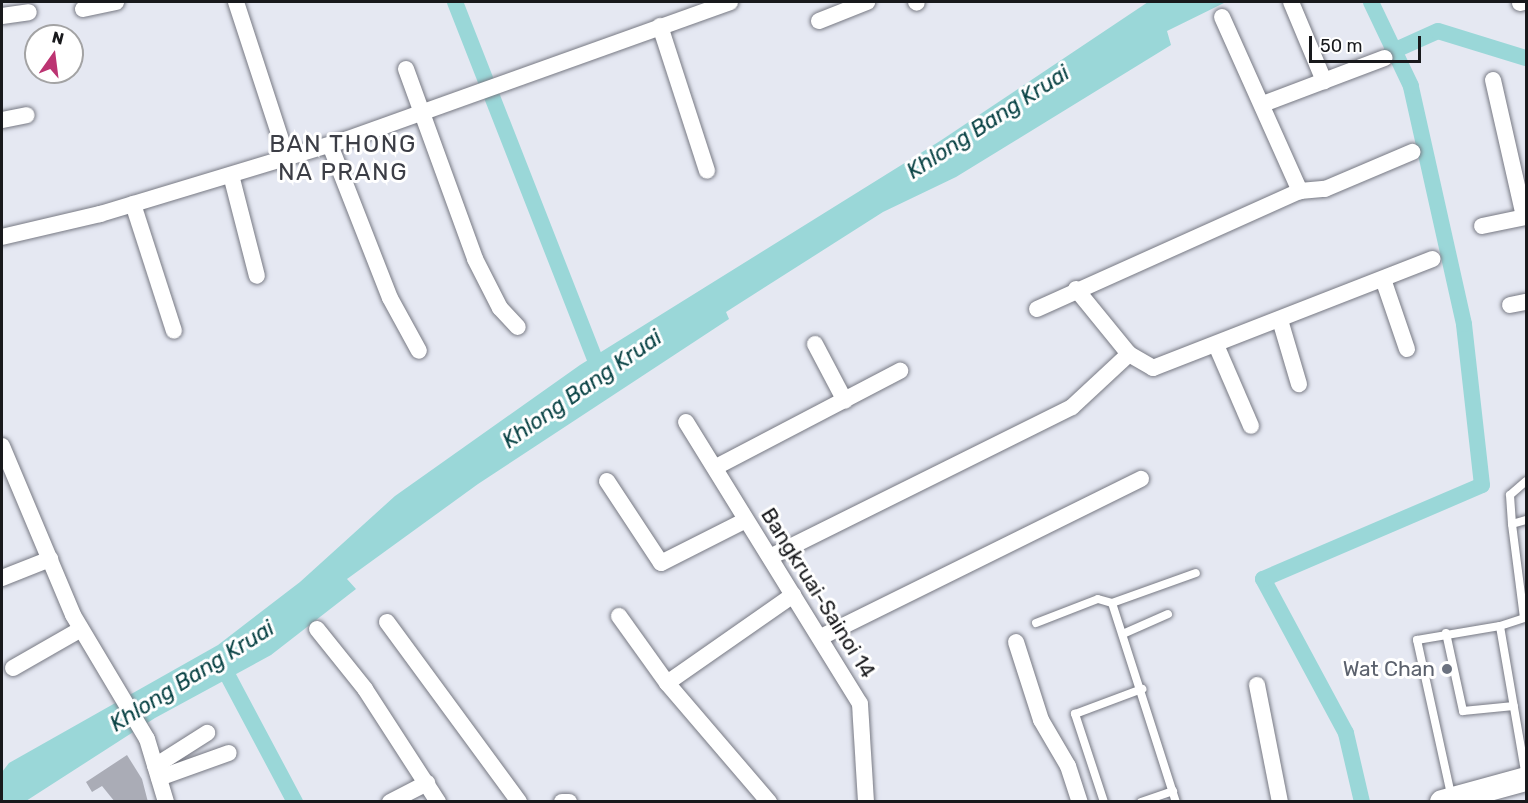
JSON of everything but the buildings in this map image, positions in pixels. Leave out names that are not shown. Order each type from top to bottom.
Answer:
[{"type":"main road","points":[[1447,800],[1489,795],[1526,780]]},
{"type":"street","points":[[83,9],[116,2]]},
{"type":"street","points":[[236,2],[287,158]]},
{"type":"street","points":[[819,21],[867,2]]},
{"type":"street","points":[[1291,2],[1324,81]]},
{"type":"street","points":[[2,237],[133,204],[330,145],[724,3]]},
{"type":"street","points":[[2,16],[29,12]]},
{"type":"street","points":[[1222,17],[1263,104],[1300,191]]},
{"type":"street","points":[[660,26],[706,171]]},
{"type":"street","points":[[1263,104],[1385,58]]},
{"type":"street","points":[[406,69],[475,259],[500,308],[518,327]]},
{"type":"street","points":[[1482,226],[1525,217],[1493,80]]},
{"type":"street","points":[[2,120],[27,115]]},
{"type":"street","points":[[330,145],[390,298],[419,351]]},
{"type":"street","points":[[1037,309],[1076,289],[1300,191],[1325,189],[1412,153]]},
{"type":"street","points":[[231,175],[257,276]]},
{"type":"street","points":[[133,204],[174,331]]},
{"type":"street","points":[[1076,289],[1129,354],[1145,365],[1163,367],[1433,259]]},
{"type":"street","points":[[1383,279],[1407,349]]},
{"type":"street","points":[[1510,305],[1527,302]]},
{"type":"street","points":[[1280,320],[1299,384]]},
{"type":"street","points":[[815,344],[845,401]]},
{"type":"street","points":[[1216,345],[1251,426]]},
{"type":"street","points":[[770,557],[900,488],[1072,407],[1129,354]]},
{"type":"street","points":[[716,467],[900,371]]},
{"type":"street","name":"Bangkruai-Sainoi 14","points":[[686,422],[821,637],[864,713],[866,801]]},
{"type":"street","points":[[2,446],[81,629],[112,677],[147,740],[166,801]]},
{"type":"street","points":[[821,637],[1142,479]]},
{"type":"street","points":[[607,481],[661,563],[746,520]]},
{"type":"street","points":[[2,578],[50,559]]},
{"type":"street","points":[[667,683],[793,595]]},
{"type":"street","points":[[619,616],[667,683],[769,801]]},
{"type":"street","points":[[387,622],[519,801]]},
{"type":"street","points":[[13,668],[81,629]]},
{"type":"street","points":[[317,629],[438,801]]},
{"type":"street","points":[[1016,642],[1041,720],[1068,766],[1080,801]]},
{"type":"street","points":[[1257,685],[1280,801]]},
{"type":"street","points":[[157,772],[207,733]]},
{"type":"street","points":[[157,772],[229,753]]},
{"type":"street","points":[[390,801],[427,783]]},
{"type":"street","points":[[562,801],[569,801]]},
{"type":"lane","points":[[1447,800],[1417,643],[1419,637],[1500,626],[1524,618],[1510,495],[1527,481]]},
{"type":"lane","points":[[1512,524],[1527,520]]},
{"type":"lane","points":[[1036,623],[1098,599],[1112,603],[1196,573]]},
{"type":"lane","points":[[1112,603],[1125,633],[1176,801]]},
{"type":"lane","points":[[1125,633],[1168,614]]},
{"type":"lane","points":[[1500,626],[1526,780]]},
{"type":"lane","points":[[1446,633],[1463,711],[1514,706]]},
{"type":"lane","points":[[1104,801],[1075,714],[1142,689]]},
{"type":"lane","points":[[1141,801],[1173,791]]},
{"type":"water","name":"Khlong Bang Kruai","points":[[1148,2],[1226,2],[1167,31],[1171,45],[956,177],[883,212],[726,312],[729,319],[478,484],[347,579],[356,589],[271,655],[155,718],[26,801],[2,802],[2,772],[9,763],[218,645],[300,582],[395,496],[580,365],[940,141]]},
{"type":"waterway","name":"Khlong Bang Kruai","points":[[455,2],[601,375]]},
{"type":"waterway","points":[[1362,802],[1346,733],[1263,579],[1482,485],[1464,324],[1411,86],[1371,2]]},
{"type":"waterway","points":[[1391,52],[1438,31],[1526,58]]},
{"type":"waterway","name":"Khlong Bang Kruai","points":[[220,661],[295,802]]},
{"type":"place","name":"Wat Chan","points":[[1447,669]]},
{"type":"district","name":"BAN THONG NA PRANG","points":[[343,159]]}]
